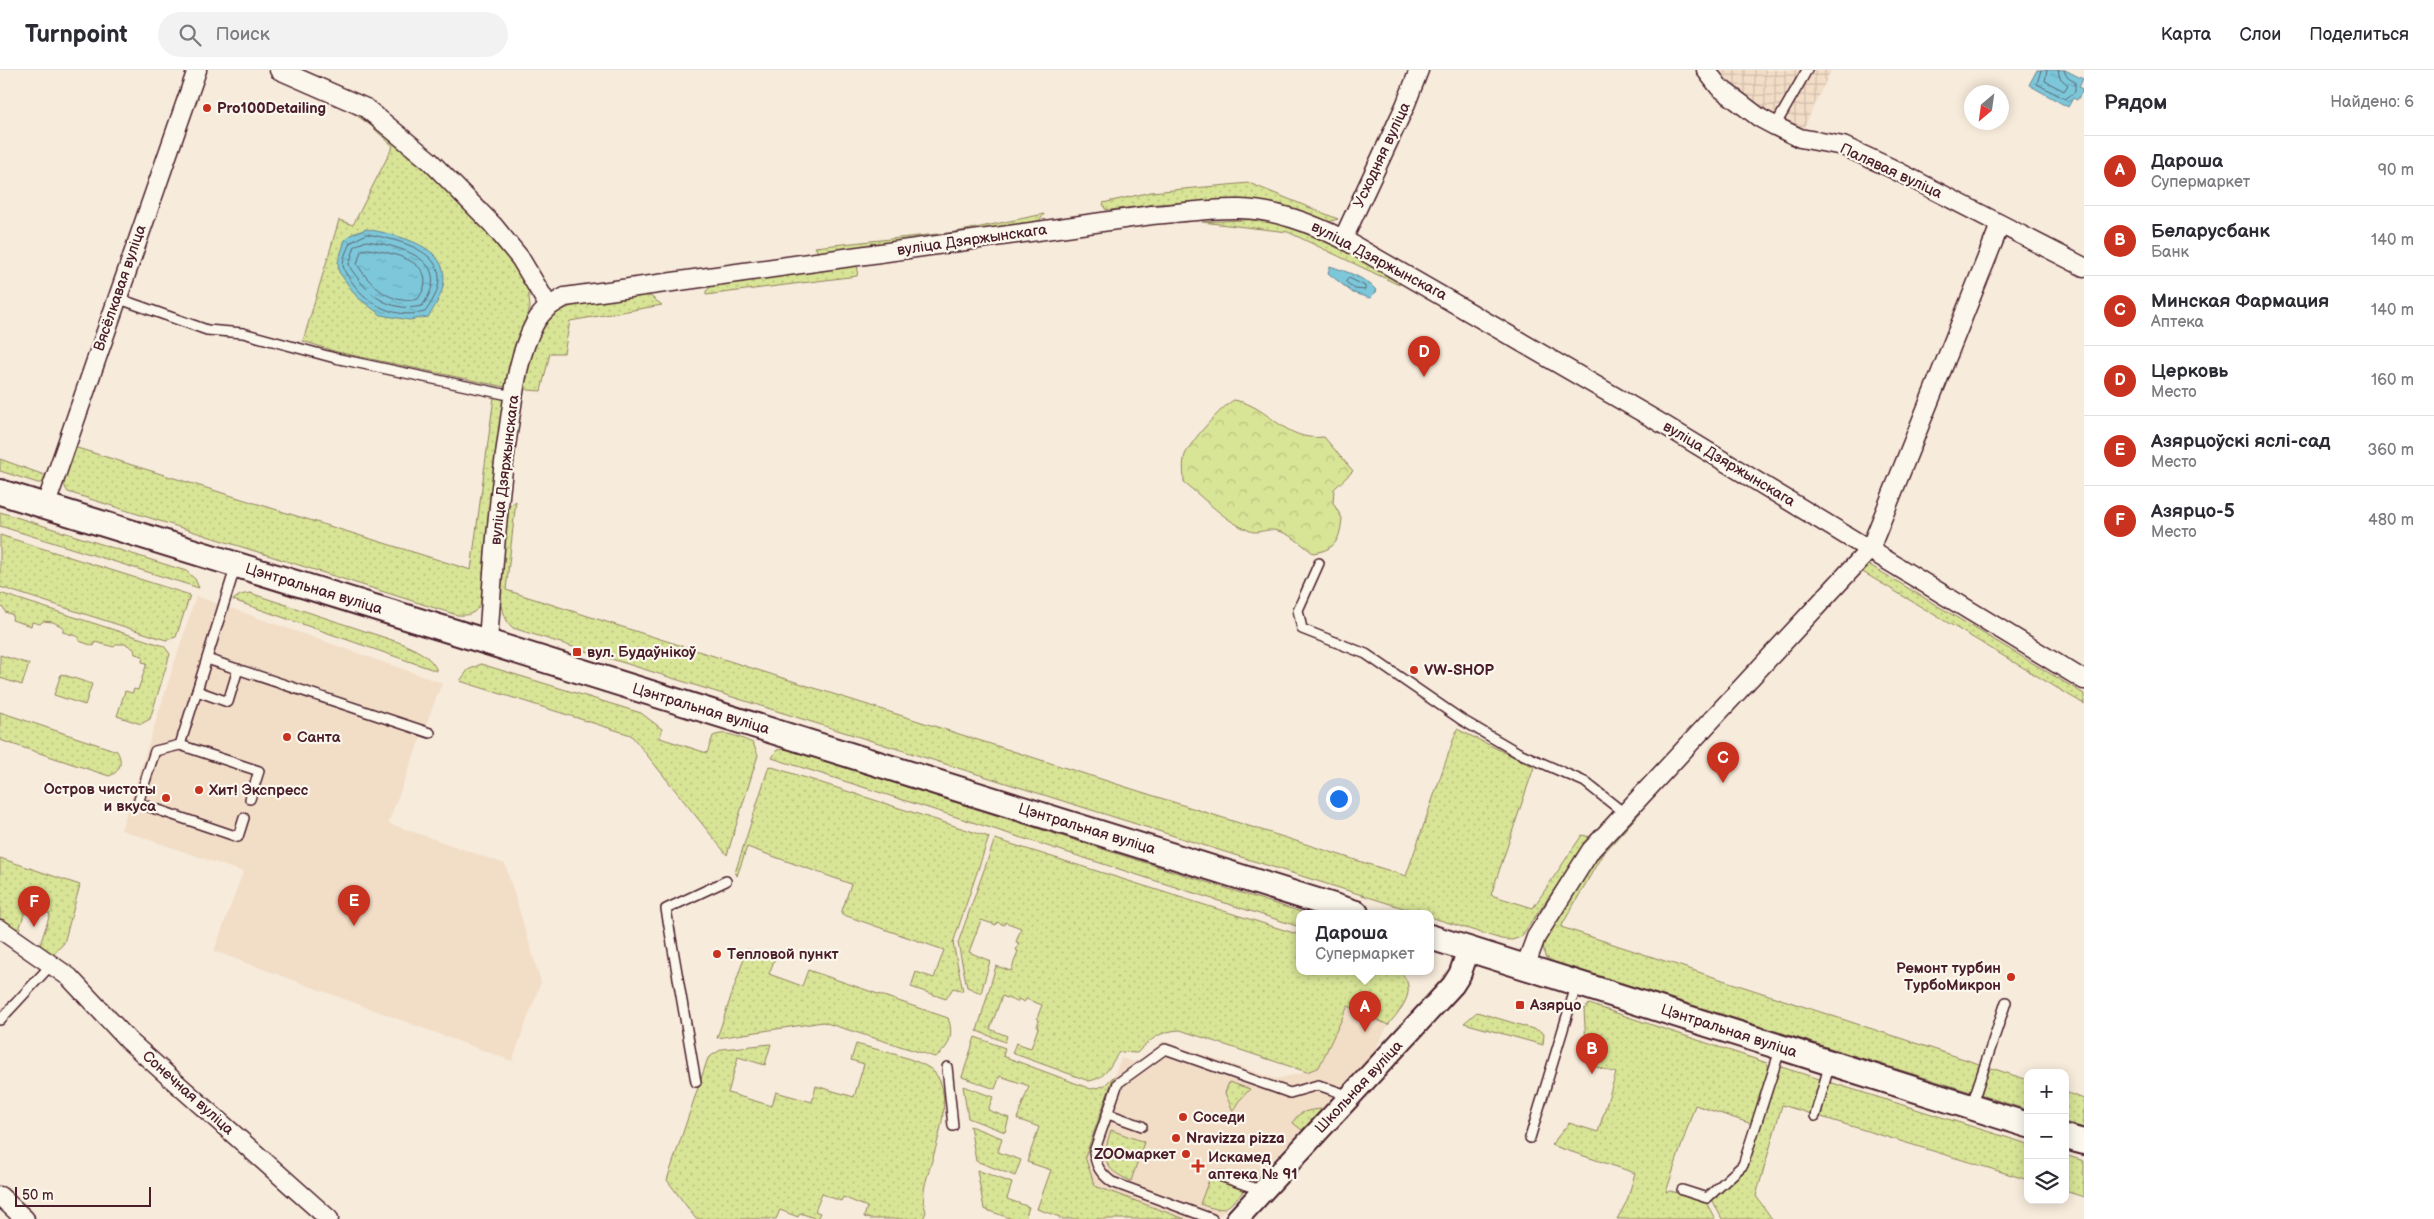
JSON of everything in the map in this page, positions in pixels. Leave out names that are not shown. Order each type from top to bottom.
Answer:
[{"type":"main road","name":"Цэнтральная вуліца","points":[[0,492],[1346,910]]},
{"type":"main road","name":"Цэнтральная вуліца","points":[[1434,937],[2024,1124]]},
{"type":"main road","points":[[2069,1137],[2084,1142]]},
{"type":"street","name":"Вясёлкавая вуліца","points":[[45,507],[197,70]]},
{"type":"street","points":[[279,70],[366,108],[430,161],[493,225],[520,258],[548,305]]},
{"type":"street","name":"Усходняя вуліца","points":[[1342,239],[1405,106],[1419,70]]},
{"type":"street","name":"Палявая вуліца","points":[[1706,70],[1719,86],[1760,118],[1775,126],[1800,138],[1842,146],[1891,168],[2084,267]]},
{"type":"street","name":"вуліца Дзяржынскага","points":[[488,642],[500,484],[513,396],[525,344],[535,322],[548,305],[566,297],[1152,215],[1239,209],[1265,211],[1311,224],[1342,239],[1666,426],[2084,680]]},
{"type":"street","points":[[1525,967],[1536,937],[1560,896],[1591,850],[1870,549],[2000,225]]},
{"type":"street","name":"Сонечная вуліца","points":[[0,929],[69,977],[130,1041],[328,1219]]},
{"type":"street","name":"Школьная вуліца","points":[[1237,1219],[1453,985],[1460,974],[1469,948]]},
{"type":"street","points":[[0,1196],[26,1219]]},
{"type":"lane","points":[[1775,126],[1807,70]]},
{"type":"lane","points":[[117,298],[207,330],[243,333],[335,358],[513,396]]},
{"type":"lane","points":[[1318,563],[1298,610],[1302,629],[1366,654],[1462,720],[1517,752],[1586,782],[1624,813]]},
{"type":"lane","points":[[180,744],[236,565]]},
{"type":"lane","points":[[207,659],[430,733]]},
{"type":"lane","points":[[197,691],[228,702],[238,669]]},
{"type":"lane","points":[[244,818],[238,837],[138,803],[155,751],[180,744],[259,771],[250,799]]},
{"type":"lane","points":[[696,1082],[666,908],[726,881]]},
{"type":"lane","points":[[0,1020],[52,964]]},
{"type":"lane","points":[[1530,1138],[1577,983]]},
{"type":"lane","points":[[1971,1107],[2006,1002]]},
{"type":"lane","points":[[1682,1190],[1707,1198],[1743,1165],[1781,1047]]},
{"type":"lane","points":[[1212,1219],[1112,1182],[1101,1174],[1094,1152],[1118,1083],[1165,1049],[1290,1093],[1318,1084],[1350,1096]]},
{"type":"lane","points":[[1815,1116],[1830,1063]]},
{"type":"lane","points":[[947,1067],[953,1126]]},
{"type":"lane","points":[[1108,1114],[1142,1126]]},
{"type":"lane","points":[[1220,1176],[1263,1191]]},
{"type":"shaded area","points":[[1711,70],[1831,70],[1802,132],[1765,114]]},
{"type":"shaded area","points":[[196,596],[442,683],[388,823],[505,864],[541,982],[512,1061],[214,951],[243,872],[121,830]]},
{"type":"shaded area","points":[[1348,1006],[1388,1025],[1371,1058],[1216,1219],[1186,1219],[1095,1186],[1084,1158],[1121,1058],[1139,1063],[1163,1041],[1275,1079],[1307,1072],[1319,1067]]},
{"type":"green space","points":[[342,105],[361,112],[422,162],[511,256],[528,286],[530,308],[513,353],[505,387],[337,352],[303,341],[339,220],[353,225],[393,146],[370,125]]},
{"type":"green space","points":[[1249,183],[1338,219],[1328,222],[1288,208],[1258,202],[1224,200],[1157,204],[1110,210],[1105,209],[1103,203],[1151,192]]},
{"type":"green space","points":[[1044,214],[1040,220],[1031,224],[819,254],[815,247],[956,232]]},
{"type":"green space","points":[[1263,219],[1309,230],[1401,279],[1399,285],[1288,232],[1202,222]]},
{"type":"green space","points":[[854,264],[858,268],[857,276],[706,295],[706,291],[713,285]]},
{"type":"green space","points":[[639,295],[650,296],[662,305],[570,321],[564,353],[550,353],[541,391],[528,390],[523,387],[537,337],[546,323],[558,313],[571,306],[586,302]]},
{"type":"green space","points":[[494,397],[502,398],[504,402],[482,600],[475,611],[466,615],[457,615],[68,492],[65,487],[64,476],[74,447],[471,570]]},
{"type":"green space","points":[[1234,400],[1257,409],[1298,434],[1310,437],[1324,437],[1353,471],[1334,489],[1333,503],[1342,518],[1338,538],[1332,546],[1313,553],[1279,531],[1250,531],[1223,516],[1184,483],[1184,462],[1188,449],[1215,417]]},
{"type":"green space","points":[[0,459],[47,476],[43,483],[38,483],[0,471]]},
{"type":"green space","points":[[516,501],[506,590],[1406,876],[1457,729],[1534,767],[1491,895],[1533,908],[1582,835],[1591,837],[1521,937],[1512,940],[1501,939],[1434,918],[1434,910],[1409,910],[513,628],[506,619],[500,590],[507,508]]},
{"type":"green space","points":[[0,512],[186,571],[195,579],[199,588],[0,526]]},
{"type":"green space","points":[[0,535],[190,595],[176,637],[166,640],[0,587]]},
{"type":"green space","points":[[1868,564],[2084,694],[2084,704],[1861,571]]},
{"type":"green space","points":[[0,593],[164,646],[170,654],[150,719],[141,724],[117,716],[125,691],[132,693],[134,689],[138,690],[147,663],[142,662],[143,656],[135,654],[134,649],[126,644],[117,644],[114,647],[95,642],[94,646],[79,641],[79,637],[63,632],[63,627],[53,622],[43,621],[40,624],[32,622],[31,626],[12,620],[13,615],[5,612],[0,605]]},
{"type":"green space","points":[[250,593],[401,643],[427,657],[437,671],[233,600],[240,595]]},
{"type":"green space","points":[[0,655],[29,664],[22,685],[0,678]]},
{"type":"green space","points":[[481,664],[641,713],[662,729],[660,738],[707,753],[713,736],[718,734],[733,735],[753,743],[758,755],[727,855],[631,735],[460,681],[468,670]]},
{"type":"green space","points":[[61,674],[92,684],[85,705],[54,695]]},
{"type":"green space","points":[[0,712],[117,751],[120,766],[116,772],[109,776],[0,740]]},
{"type":"green space","points":[[787,749],[1296,910],[1296,926],[772,758],[777,750]]},
{"type":"green space","points":[[769,766],[989,837],[953,943],[963,991],[953,988],[946,999],[911,987],[916,972],[934,978],[944,950],[841,914],[851,884],[747,847],[737,876],[735,873]]},
{"type":"green space","points":[[1641,812],[1602,855],[1561,927],[2024,1079],[2024,1109],[1552,961],[1545,957],[1543,944],[1551,925],[1626,818]]},
{"type":"green space","points":[[995,839],[1296,934],[1296,975],[1403,975],[1408,986],[1408,993],[1403,1006],[1388,1025],[1348,1006],[1319,1067],[1307,1072],[1180,1030],[1161,1034],[1137,1053],[1119,1052],[1104,1074],[1089,1081],[1012,1053],[1016,1043],[1031,1048],[1038,1028],[1039,1020],[1037,1018],[1042,1005],[1026,999],[1024,1002],[1018,999],[1017,1002],[1002,996],[990,1029],[1007,1036],[1005,1042],[977,1031],[996,966],[1011,971],[1018,951],[1016,950],[1019,943],[1016,942],[1021,928],[1005,922],[1004,925],[997,922],[996,925],[981,920],[969,952],[990,961],[981,993],[967,987],[958,943]]},
{"type":"green space","points":[[0,858],[80,885],[64,943],[51,957],[39,948],[50,914],[27,905],[18,933],[0,920]]},
{"type":"green space","points":[[747,949],[775,958],[769,974],[802,986],[808,970],[948,1018],[951,1030],[947,1045],[935,1057],[823,1022],[717,1038]]},
{"type":"green space","points":[[1589,1004],[1767,1063],[1769,1067],[1752,1124],[1695,1105],[1666,1192],[1671,1191],[1706,1202],[1715,1219],[1617,1219],[1627,1201],[1635,1173],[1551,1145],[1569,1123],[1598,1132],[1616,1073],[1587,1064],[1584,1009]]},
{"type":"green space","points":[[1477,1012],[1540,1031],[1544,1034],[1543,1045],[1464,1023]]},
{"type":"green space","points":[[975,1037],[1005,1048],[1003,1056],[1091,1089],[1104,1086],[1114,1076],[1085,1157],[1095,1186],[1185,1219],[1059,1219],[1060,1217],[1037,1209],[1051,1170],[1027,1162],[1039,1127],[1017,1119],[1029,1086],[1000,1076],[995,1089],[962,1077]]},
{"type":"green space","points":[[771,1044],[765,1065],[738,1057],[728,1093],[772,1106],[776,1092],[812,1102],[816,1086],[854,1097],[864,1064],[851,1060],[856,1044],[909,1059],[928,1067],[934,1072],[940,1081],[944,1104],[940,1130],[924,1188],[926,1212],[923,1219],[870,1219],[864,1217],[867,1207],[843,1197],[841,1201],[822,1194],[815,1211],[820,1213],[817,1219],[800,1213],[798,1217],[780,1210],[776,1219],[696,1219],[667,1180],[708,1058],[722,1049]]},
{"type":"green space","points":[[1781,1067],[2024,1143],[2024,1179],[1782,1105],[1756,1196],[1772,1219],[1722,1219],[1712,1199],[1748,1168],[1778,1069]]},
{"type":"green space","points":[[1229,1082],[1250,1089],[1238,1102],[1233,1111],[1225,1093]]},
{"type":"green space","points":[[963,1086],[993,1097],[988,1110],[1009,1118],[1005,1132],[968,1118]]},
{"type":"green space","points":[[2069,1093],[2084,1099],[2084,1128],[2069,1123]]},
{"type":"green space","points":[[1322,1109],[1302,1130],[1293,1123],[1301,1114]]},
{"type":"green space","points":[[970,1126],[1002,1138],[998,1152],[1021,1160],[1015,1176],[976,1161]]},
{"type":"green space","points":[[1111,1130],[1144,1142],[1131,1181],[1114,1172],[1107,1162],[1106,1148]]},
{"type":"green space","points":[[2069,1156],[2084,1161],[2084,1197],[2069,1192]]},
{"type":"green space","points":[[977,1170],[1012,1183],[1007,1199],[1029,1207],[1025,1219],[1012,1219],[984,1209]]},
{"type":"green space","points":[[1210,1177],[1245,1190],[1226,1208],[1215,1209],[1200,1204]]},
{"type":"water","points":[[2037,70],[2065,70],[2083,79],[2079,87],[2083,90],[2077,100],[2073,98],[2068,107],[2029,85]]},
{"type":"water","points":[[366,229],[404,238],[420,245],[433,254],[441,265],[444,279],[440,296],[428,317],[409,320],[381,315],[357,297],[339,272],[338,262],[345,240],[350,235]]},
{"type":"water","points":[[1330,266],[1361,279],[1377,291],[1370,298],[1353,293],[1328,273]]},
{"type":"place","name":"Pro100Detailing","points":[[207,108]]},
{"type":"place","name":"Церковь","points":[[1424,377]]},
{"type":"place","name":"вул. Будаўнікоў","points":[[577,652]]},
{"type":"place","name":"VW-SHOP","points":[[1414,670]]},
{"type":"place","name":"Санта","points":[[287,737]]},
{"type":"place","name":"Минская Фармация","points":[[1723,783]]},
{"type":"place","name":"Хит! Экспресс","points":[[199,790]]},
{"type":"place","name":"Остров чистоты и вкуса","points":[[166,798]]},
{"type":"place","name":"Азярцоўскі яслі-сад","points":[[354,926]]},
{"type":"place","name":"Азярцо-5","points":[[34,927]]},
{"type":"place","name":"Тепловой пункт","points":[[717,954]]},
{"type":"place","name":"Ремонт турбин ТурбоМикрон","points":[[2011,977]]},
{"type":"place","name":"Азярцо","points":[[1520,1005]]},
{"type":"place","name":"Дароша","points":[[1365,1032]]},
{"type":"place","name":"Беларусбанк","points":[[1592,1074]]},
{"type":"place","name":"Соседи","points":[[1183,1117]]},
{"type":"place","name":"Nravizza pizza","points":[[1176,1138]]},
{"type":"place","name":"ZOOмаркет","points":[[1186,1154]]},
{"type":"place","name":"Искамед аптека № 91","points":[[1198,1166]]}]
